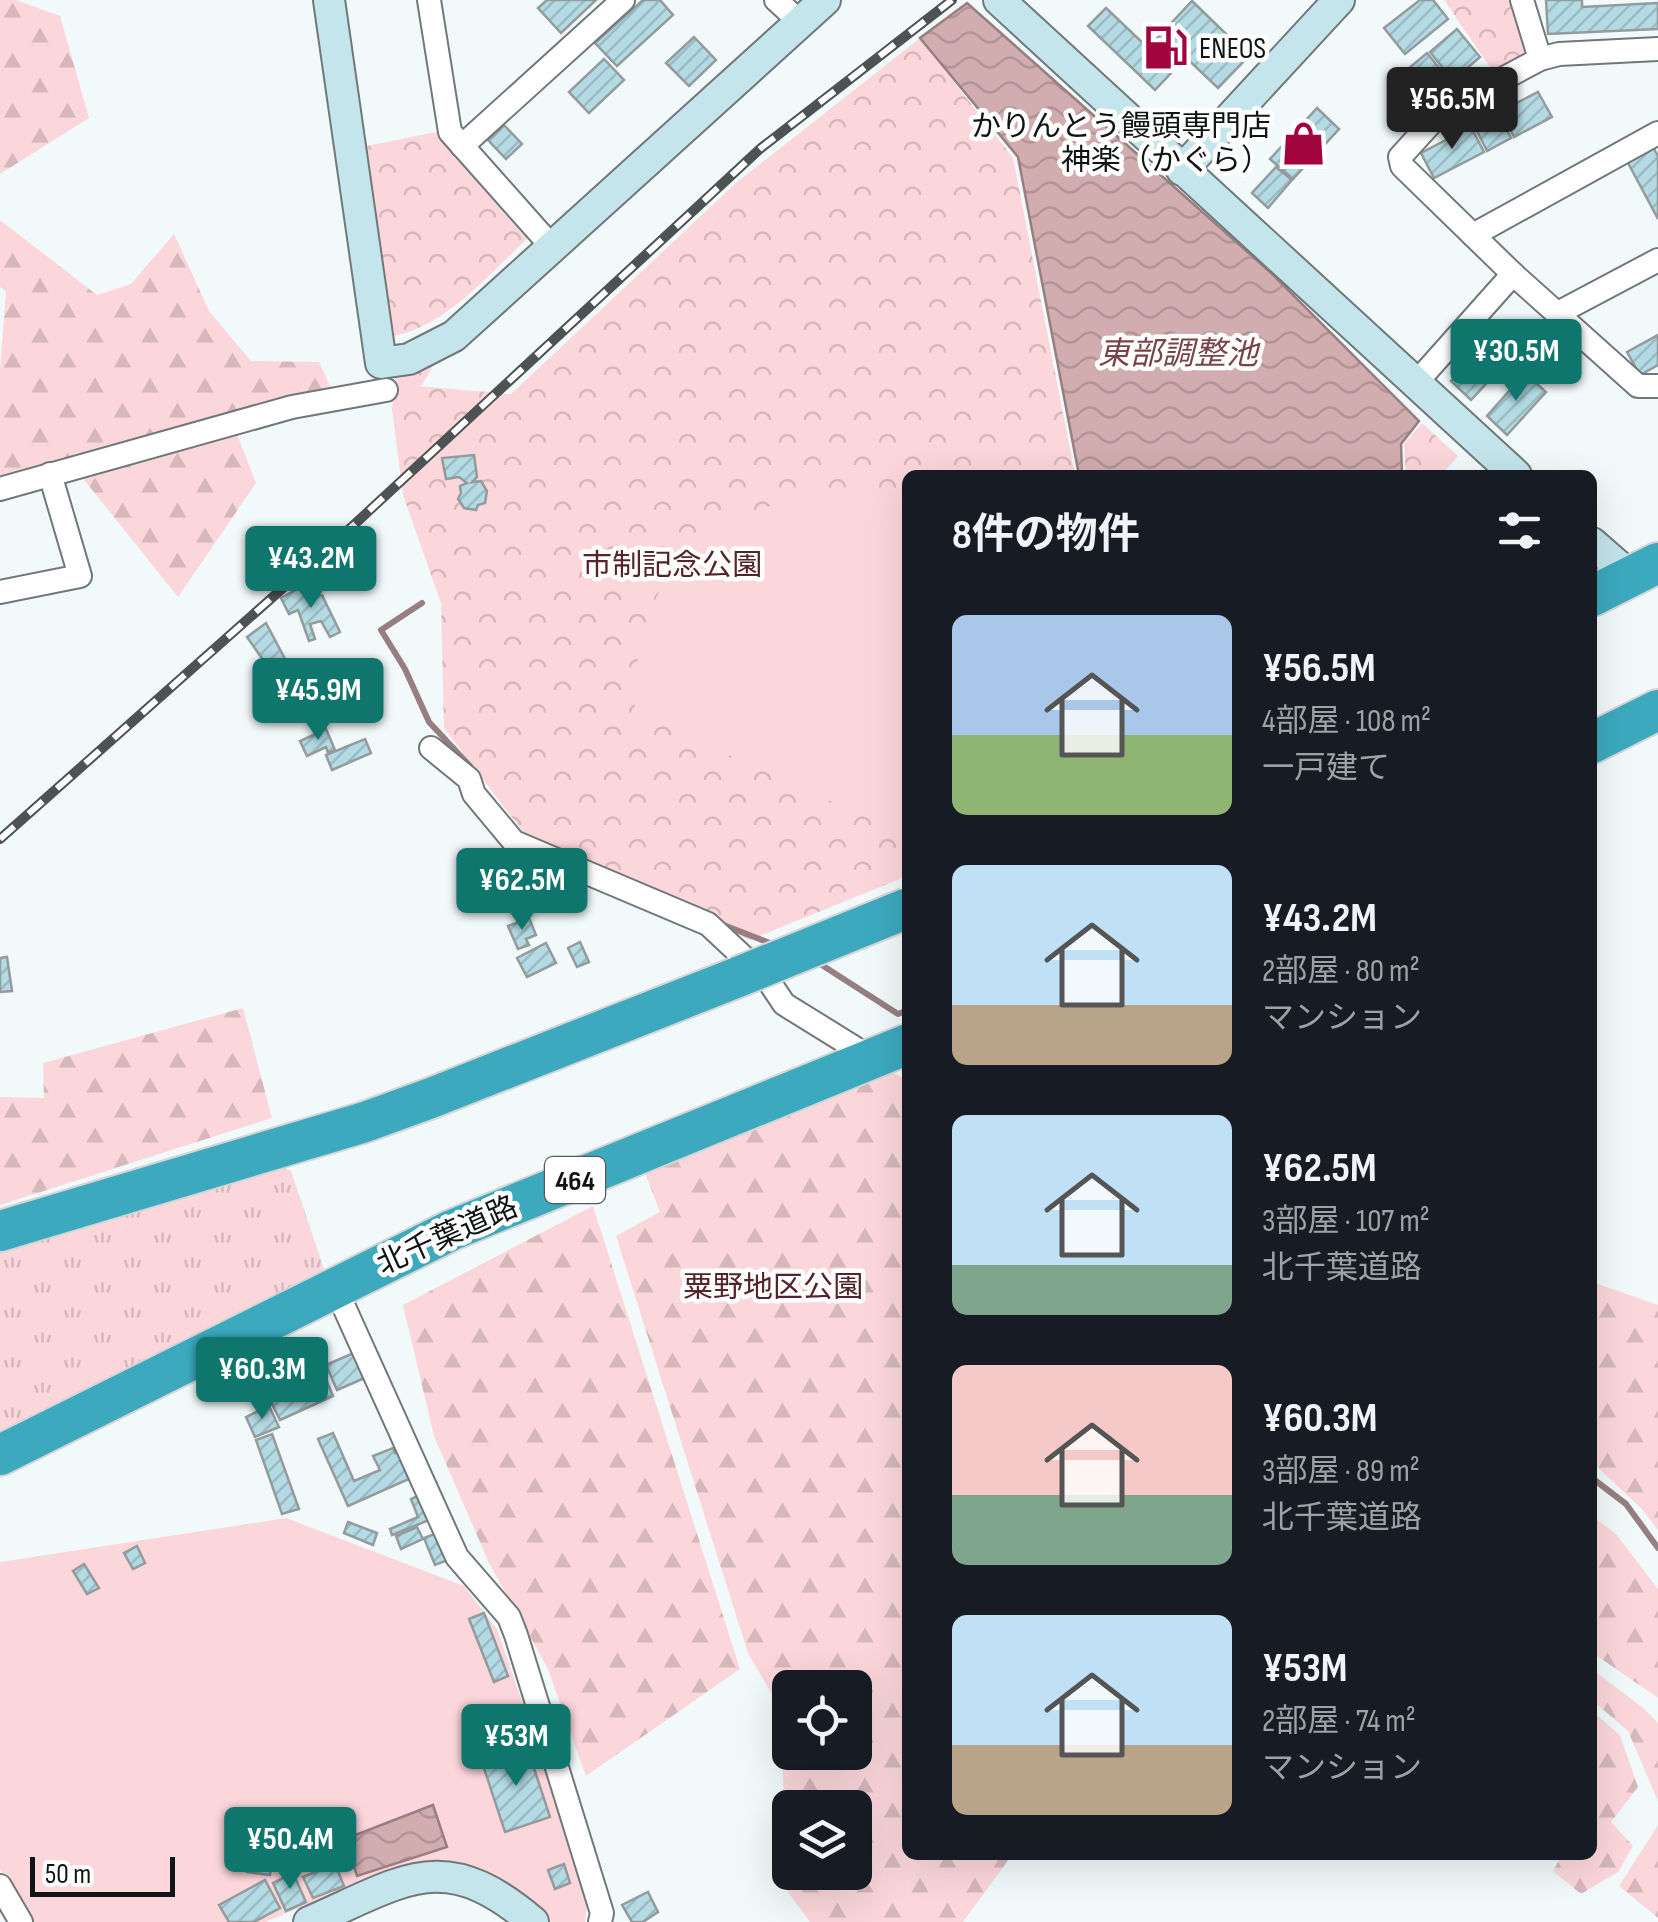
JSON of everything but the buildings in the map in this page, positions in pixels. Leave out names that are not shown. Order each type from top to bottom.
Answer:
[{"type":"highway","points":[[1597,594],[1645,570]]},
{"type":"highway","points":[[1597,740],[1658,710]]},
{"type":"highway","points":[[0,1231],[365,1122],[902,910]]},
{"type":"highway","name":"北千葉道路","points":[[0,1455],[452,1230],[902,1046]]},
{"type":"street","points":[[330,0],[385,384]]},
{"type":"street","points":[[430,0],[450,132],[554,248]]},
{"type":"street","points":[[462,146],[623,0]]},
{"type":"street","points":[[776,0],[800,22]]},
{"type":"street","points":[[0,488],[385,384],[409,358],[454,336],[824,0]]},
{"type":"street","points":[[998,0],[1510,470]]},
{"type":"street","points":[[1182,170],[1339,0]]},
{"type":"street","points":[[1522,0],[1540,59]]},
{"type":"street","points":[[1658,49],[1559,54],[1540,59],[1441,112],[1400,157],[1402,166],[1513,274],[1638,386],[1658,386]]},
{"type":"street","points":[[1473,235],[1658,133]]},
{"type":"street","points":[[1558,313],[1658,260]]},
{"type":"street","points":[[1414,384],[1513,274]]},
{"type":"street","points":[[0,592],[80,576],[50,474]]},
{"type":"street","points":[[1597,546],[1645,570]]},
{"type":"street","points":[[431,748],[469,779],[474,794],[514,842],[708,924],[768,980],[784,1004],[855,1048]]},
{"type":"street","points":[[335,1286],[457,1557],[509,1617],[561,1773],[602,1913],[600,1922]]},
{"type":"street","points":[[308,1922],[402,1882],[450,1876],[492,1890],[534,1922]]},
{"type":"street","points":[[0,1886],[21,1922]]},
{"type":"green space","points":[[0,0],[16,0],[60,16],[89,118],[0,174]]},
{"type":"green space","points":[[1444,0],[1514,0],[1528,49],[1525,57],[1494,73]]},
{"type":"green space","name":"市制記念公園","points":[[920,38],[1013,158],[1074,470],[902,470],[902,878],[750,940],[526,836],[444,728],[441,603],[403,495],[392,409],[395,376],[438,357],[418,386],[511,394],[736,183]]},
{"type":"green space","points":[[441,131],[527,230],[527,239],[450,310],[395,336],[388,331],[362,147]]},
{"type":"green space","points":[[0,220],[97,295],[131,284],[174,234],[209,311],[251,361],[319,362],[332,390],[231,419],[256,483],[178,597],[81,476],[0,488],[0,371],[6,291],[0,287]]},
{"type":"green space","points":[[1422,423],[1458,456],[1445,470],[1406,470],[1404,444]]},
{"type":"green space","points":[[808,494],[834,495],[883,503],[902,511],[902,808],[877,822],[636,713],[638,659],[645,625],[657,596],[694,549],[746,516]]},
{"type":"green space","points":[[243,1008],[272,1118],[0,1205],[0,1097],[44,1098],[43,1063]]},
{"type":"green space","name":"粟野地区公園","points":[[892,1073],[902,1077],[902,1860],[1008,1860],[963,1922],[810,1922],[788,1892],[872,1890],[872,1790],[784,1790],[783,1770],[872,1770],[872,1670],[772,1670],[772,1694],[748,1653],[616,1236],[660,1212],[645,1173]]},
{"type":"green space","points":[[274,1163],[291,1171],[324,1269],[319,1282],[0,1443],[0,1251]]},
{"type":"green space","points":[[593,1206],[740,1669],[586,1776],[547,1667],[489,1563],[434,1436],[403,1305]]},
{"type":"green space","points":[[1597,1284],[1658,1305],[1658,1530],[1641,1508],[1597,1467]]},
{"type":"green space","points":[[286,1518],[464,1586],[497,1629],[588,1894],[585,1922],[551,1922],[512,1885],[456,1865],[434,1862],[359,1882],[266,1922],[31,1922],[0,1869],[0,1562]]},
{"type":"green space","points":[[1597,1520],[1616,1534],[1658,1589],[1658,1698],[1597,1656]]},
{"type":"green space","points":[[1597,1673],[1658,1723],[1658,1801],[1628,1731],[1597,1704]]},
{"type":"green space","points":[[1597,1715],[1620,1735],[1638,1787],[1611,1822],[1633,1846],[1618,1872],[1581,1894],[1553,1871],[1559,1860],[1597,1860]]},
{"type":"green space","points":[[1658,1825],[1658,1918],[1619,1886]]},
{"type":"water","name":"東部調整池","points":[[967,3],[1270,272],[1419,421],[1401,444],[1402,470],[1078,470],[1018,157],[920,38]]},
{"type":"water","points":[[433,1805],[447,1847],[357,1876],[345,1839]]},
{"type":"waterway","points":[[422,603],[381,630],[405,669],[429,722],[470,766]]},
{"type":"waterway","points":[[721,924],[775,945]]},
{"type":"waterway","points":[[814,960],[898,1014],[902,1012]]},
{"type":"waterway","points":[[1597,1482],[1626,1504],[1658,1548]]},
{"type":"railway","points":[[0,839],[345,533],[761,148],[952,0]]},
{"type":"place","name":"ENEOS","points":[[1166,48]]},
{"type":"place","name":"かりんとう饅頭専門店 神楽（かぐら）","points":[[1304,143]]}]
